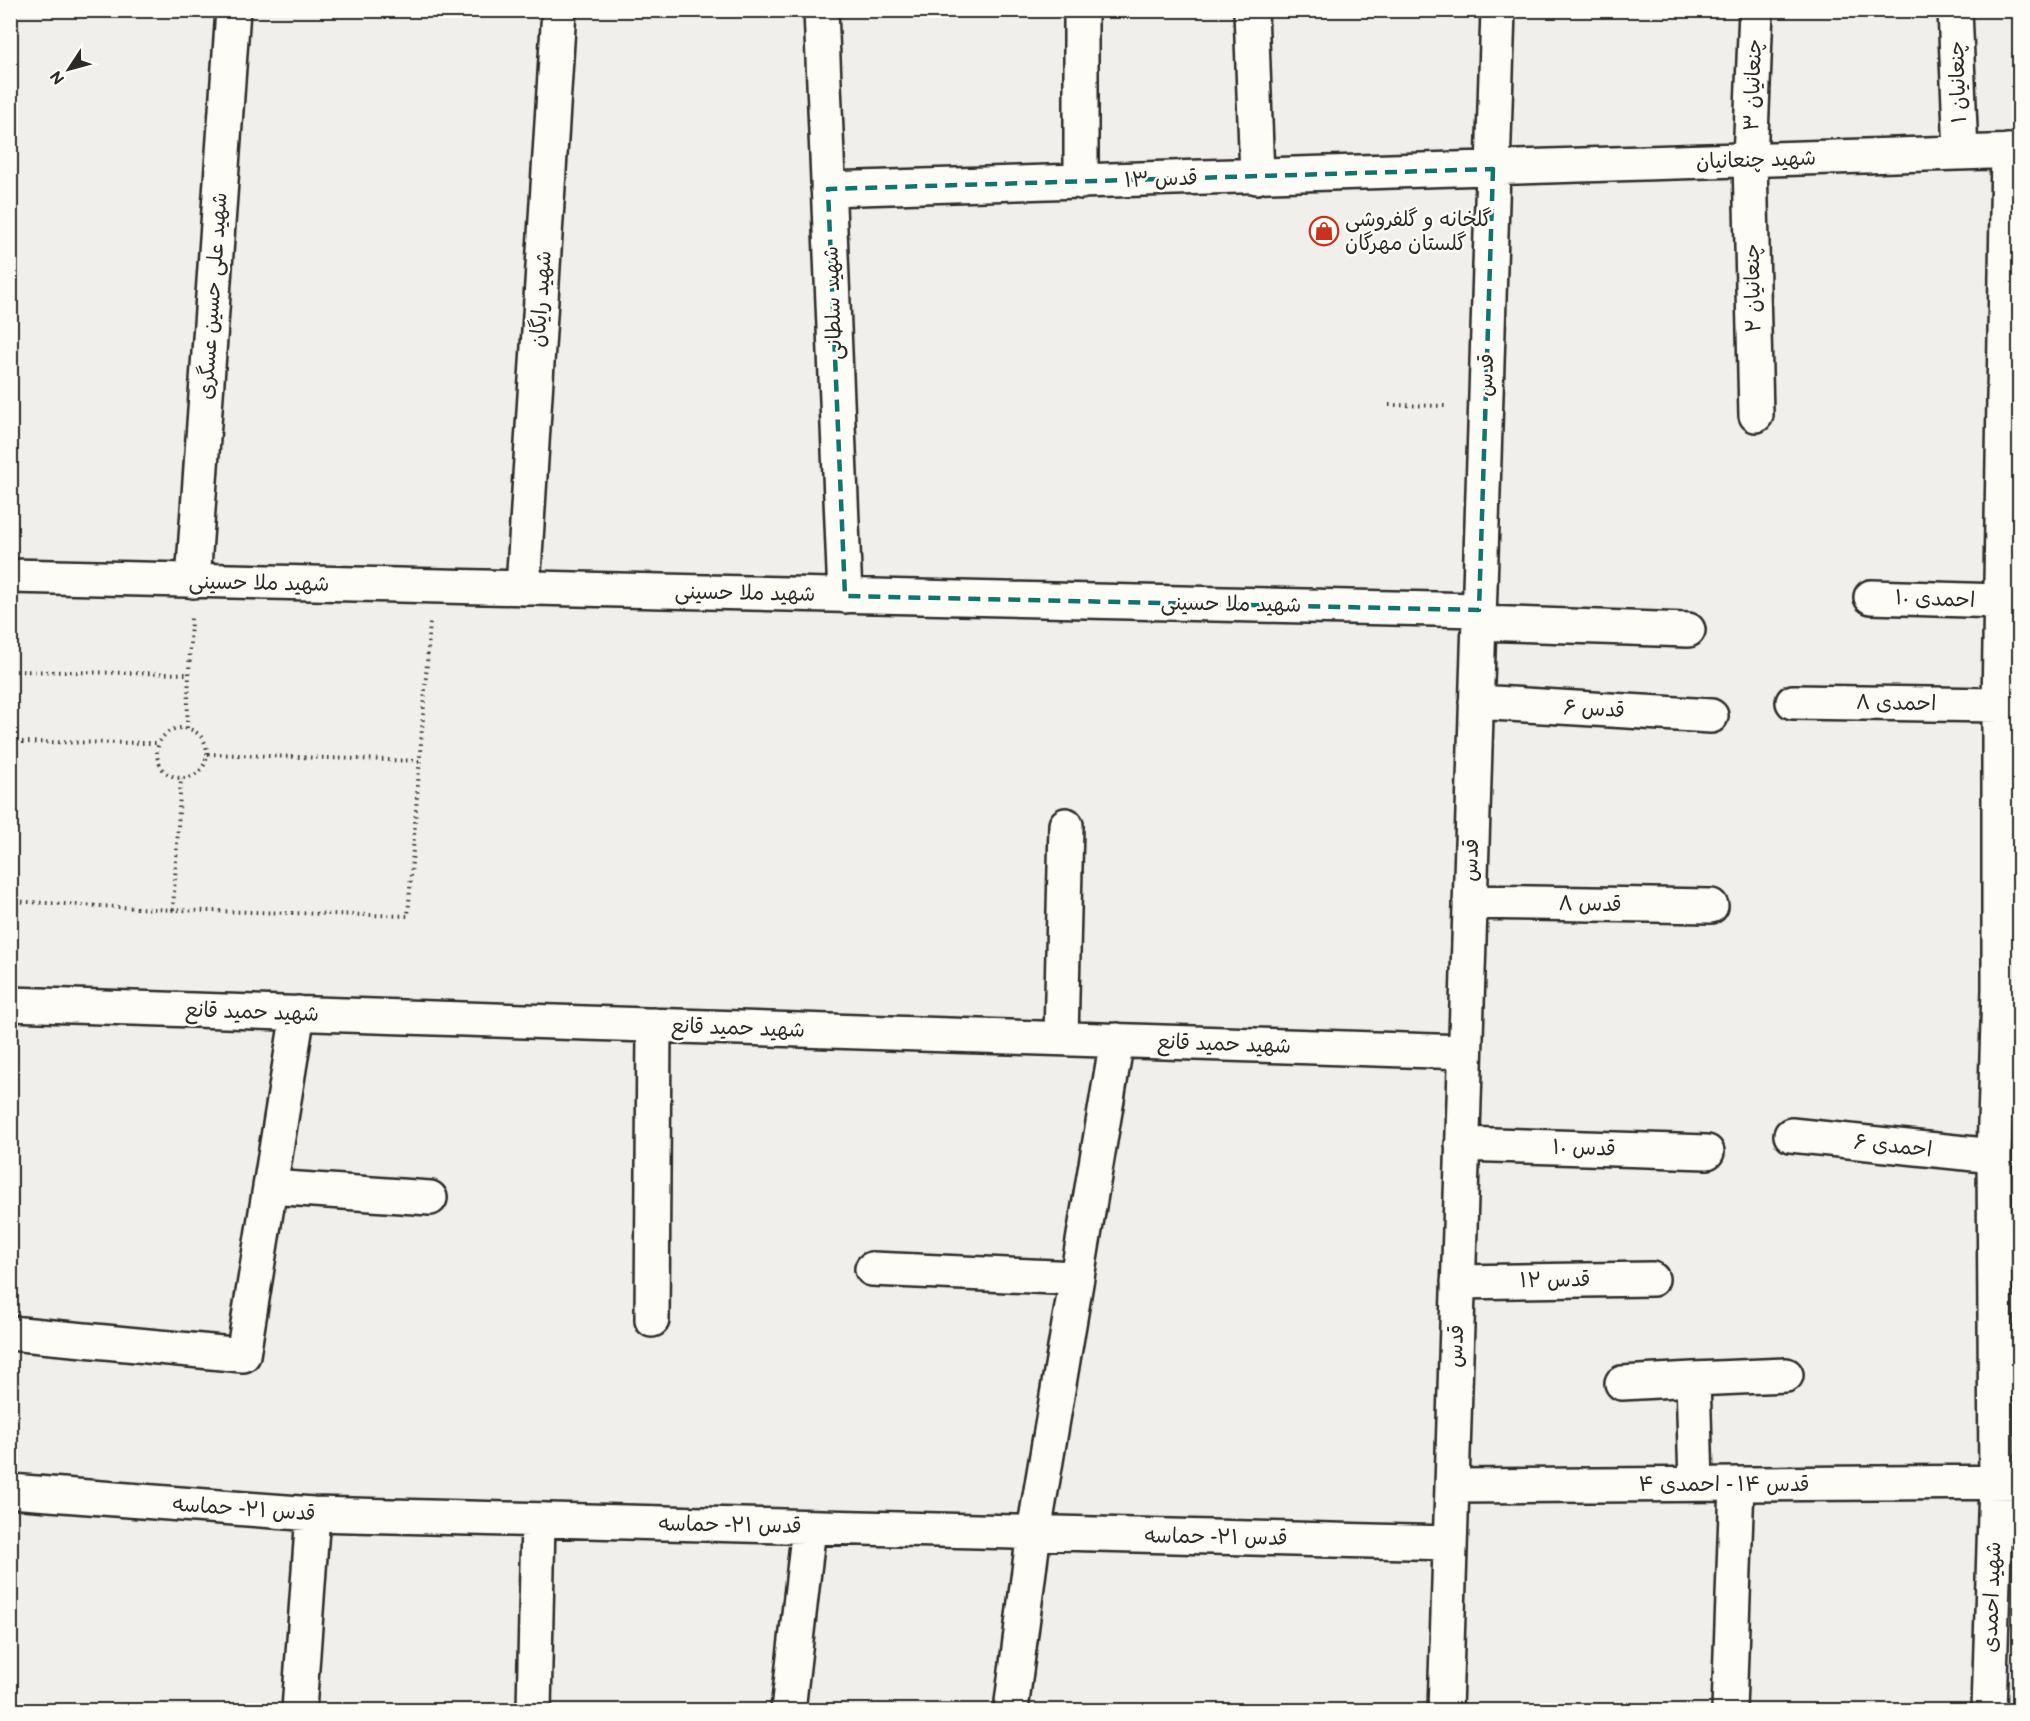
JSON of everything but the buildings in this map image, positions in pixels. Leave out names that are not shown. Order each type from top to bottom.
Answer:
[{"type":"street","name":"شهید علی حسین عسگری","points":[[193,581],[234,10]]},
{"type":"street","name":"شهید رایگان","points":[[523,588],[559,10]]},
{"type":"street","name":"شهید سلطانی","points":[[821,10],[845,596]]},
{"type":"street","points":[[1081,10],[1082,182]]},
{"type":"street","points":[[1251,10],[1257,177]]},
{"type":"street","name":"قدس","points":[[1445,1710],[1498,10]]},
{"type":"street","name":"چنعانیان ۳","points":[[1750,160],[1756,10]]},
{"type":"street","name":"چنعانیان ۱","points":[[1955,10],[1961,153]]},
{"type":"street","name":"شهید چنعانیان","points":[[1493,169],[2013,151]]},
{"type":"street","name":"شهید احمدی","points":[[1989,1710],[2008,1482],[1994,1156],[2009,989],[1998,705],[2013,151]]},
{"type":"street","name":"چنعانیان ۲","points":[[1750,160],[1756,415]]},
{"type":"street","name":"قدس ۱۳","points":[[828,189],[1493,169]]},
{"type":"street","name":"شهید ملا حسینی","points":[[10,576],[845,596],[1479,616],[1688,630]]},
{"type":"street","name":"احمدی ۱۰","points":[[1870,597],[2000,601]]},
{"type":"street","name":"قدس ۶","points":[[1476,702],[1711,716]]},
{"type":"street","name":"احمدی ۸","points":[[1793,702],[1998,705]]},
{"type":"street","points":[[1061,1038],[1066,825]]},
{"type":"street","name":"قدس ۸","points":[[1470,902],[1711,906]]},
{"type":"street","name":"شهید حمید قانع","points":[[10,1004],[1465,1052]]},
{"type":"street","points":[[10,1333],[243,1355],[298,1013]]},
{"type":"street","points":[[652,1320],[654,1025]]},
{"type":"street","points":[[1011,1710],[1034,1532],[1117,1040]]},
{"type":"street","name":"احمدی ۶","points":[[1791,1135],[1994,1156]]},
{"type":"street","name":"قدس ۱۰","points":[[1462,1144],[1707,1152]]},
{"type":"street","points":[[270,1187],[430,1198]]},
{"type":"street","points":[[872,1269],[1077,1278]]},
{"type":"street","name":"قدس ۱۲","points":[[1458,1282],[1652,1279]]},
{"type":"street","points":[[1622,1383],[1786,1376]]},
{"type":"street","points":[[1693,1379],[1696,1484]]},
{"type":"street","name":"قدس ۱۴ - احمدی ۴","points":[[1452,1486],[2008,1482]]},
{"type":"street","points":[[1729,1710],[1737,1484]]},
{"type":"street","name":"قدس ۲۱- حماسه","points":[[10,1491],[313,1514],[1450,1543]]},
{"type":"street","points":[[299,1710],[313,1514]]},
{"type":"street","points":[[534,1710],[538,1520]]},
{"type":"street","points":[[788,1710],[809,1527]]},
{"type":"path","points":[[1389,405],[1485,406]]},
{"type":"path","points":[[187,728],[193,581]]},
{"type":"path","points":[[10,901],[173,910],[408,916],[432,586]]},
{"type":"path","points":[[10,671],[189,674]]},
{"type":"path","points":[[187,728],[202,737],[208,754],[201,771],[185,778],[168,775],[157,761],[158,743],[170,730],[187,728]]},
{"type":"path","points":[[10,742],[158,743]]},
{"type":"path","points":[[208,754],[419,761]]},
{"type":"path","points":[[173,910],[181,778]]},
{"type":"highlighted area","points":[[1493,169],[1479,610],[845,596],[828,189]]},
{"type":"place","name":"گلخانه و گلفروشی گلستان مهرگان","points":[[1324,231]]}]
